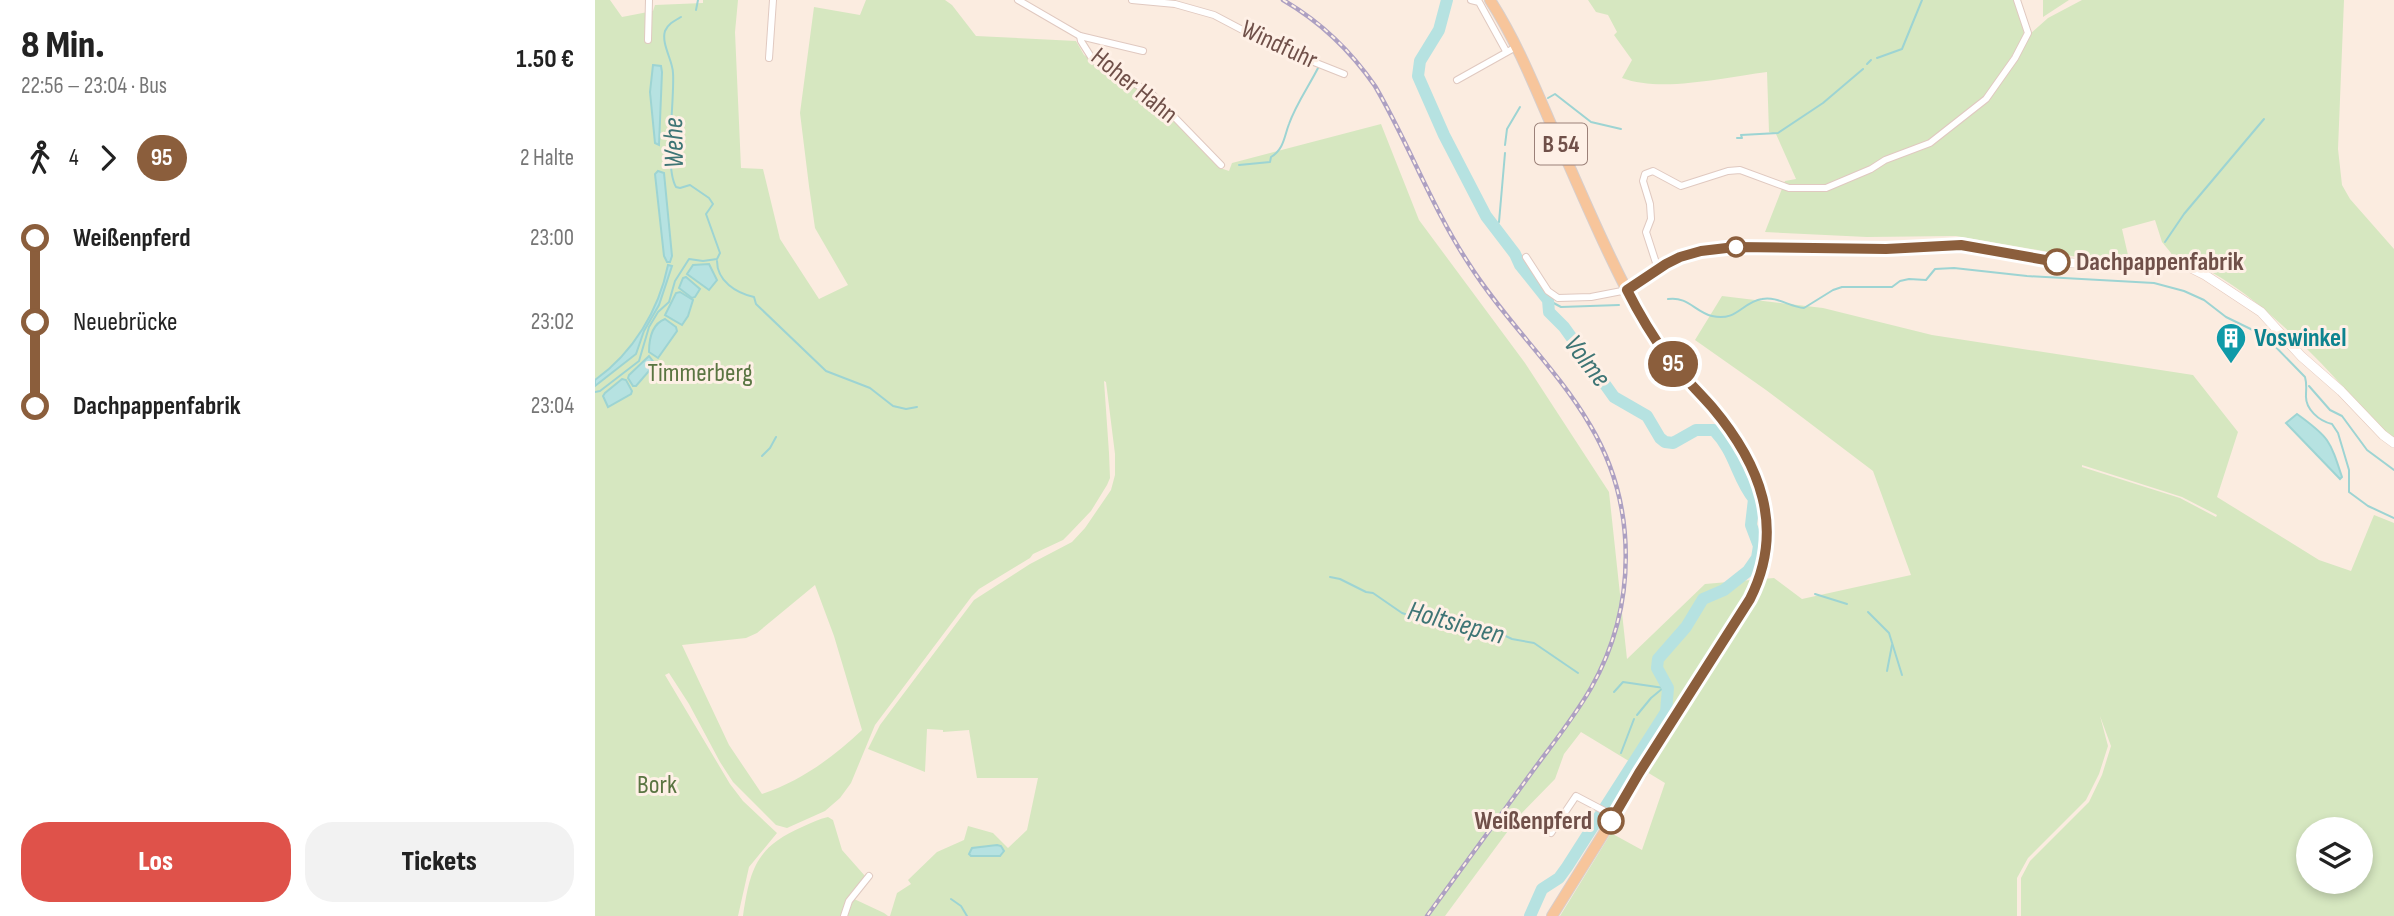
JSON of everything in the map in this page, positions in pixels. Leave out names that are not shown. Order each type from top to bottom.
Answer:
[{"type":"main road","name":"B 54","points":[[1490,0],[1642,320],[1670,360],[1732,433],[1748,459],[1766,509],[1767,552],[1760,580],[1734,627],[1611,814],[1552,916]]},
{"type":"main road","points":[[1627,290],[1658,270],[1691,254],[1735,247],[1886,249],[1943,244],[2057,262],[2157,262],[2189,267],[2224,286],[2262,312],[2301,356],[2394,443]]},
{"type":"street","points":[[648,40],[649,0]]},
{"type":"street","points":[[769,58],[773,0]]},
{"type":"street","name":"Hoher Hahn","points":[[1018,0],[1080,36],[1143,51]]},
{"type":"street","name":"Windfuhr","points":[[1132,0],[1175,4],[1214,15],[1271,45],[1345,74]]},
{"type":"street","points":[[1457,80],[1511,49],[1479,2],[1471,0]]},
{"type":"street","points":[[1658,270],[1646,232],[1651,219],[1644,174],[1653,171],[1681,186],[1728,171],[1740,170],[1789,188],[1826,188],[1871,169],[1885,160],[1930,144],[1986,99],[2015,58],[2028,33],[2017,0]]},
{"type":"street","name":"Hoher Hahn","points":[[1080,36],[1093,60],[1151,93],[1221,165]]},
{"type":"street","points":[[1526,257],[1548,291],[1558,298],[1591,297],[1627,290]]},
{"type":"street","points":[[1551,833],[1576,796],[1611,814]]},
{"type":"street","points":[[844,916],[849,901],[869,876]]},
{"type":"green space","points":[[595,0],[610,0],[622,17],[653,11],[655,5],[703,3],[703,0],[738,0],[735,32],[741,168],[763,169],[780,239],[819,299],[848,285],[815,228],[800,113],[814,7],[860,15],[866,0],[945,0],[976,36],[1076,41],[1084,55],[1153,99],[1220,168],[1229,171],[1232,163],[1381,124],[1419,220],[1525,363],[1609,492],[1627,659],[1705,584],[1774,578],[1802,599],[1911,575],[1873,471],[1695,340],[1722,296],[1823,308],[1932,335],[2193,375],[2238,432],[2217,497],[2319,560],[2351,571],[2374,515],[2394,523],[2394,916],[2021,916],[2021,878],[2030,861],[2089,802],[2102,775],[2111,746],[2100,716],[2108,746],[2099,774],[2086,800],[2028,858],[2017,878],[2017,916],[1560,916],[1611,833],[1642,850],[1665,783],[1581,732],[1564,754],[1555,779],[1519,816],[1445,916],[890,916],[897,893],[911,884],[908,880],[937,852],[964,840],[968,826],[993,833],[1008,848],[1027,830],[1038,778],[977,778],[969,730],[943,732],[927,729],[925,772],[868,749],[880,725],[974,600],[1030,564],[1072,542],[1111,490],[1115,475],[1115,454],[1104,381],[1110,478],[1091,511],[1063,540],[1033,554],[972,596],[875,725],[851,783],[840,798],[825,811],[787,828],[776,825],[733,782],[689,704],[669,673],[665,675],[730,784],[743,801],[777,833],[749,867],[738,916],[595,916]],"holes":[[[2082,465],[2182,497],[2217,515],[2216,517],[2180,498]],[[815,585],[834,636],[862,730],[815,768],[762,794],[729,745],[682,645],[746,638],[757,633]]]},
{"type":"green space","points":[[1588,0],[2015,0],[2024,32],[2023,39],[1988,92],[1993,94],[2030,34],[2048,18],[2082,0],[2344,0],[2338,149],[2342,185],[2350,199],[2394,249],[2394,438],[2385,433],[2316,358],[2258,304],[2228,282],[2200,267],[2173,259],[2162,242],[2155,220],[2122,229],[2128,255],[2095,260],[1956,236],[1867,237],[1765,232],[1785,181],[1796,179],[1776,134],[1769,132],[1767,72],[1674,84],[1638,82],[1622,78],[1632,60],[1614,35],[1617,32],[1608,15],[1596,12]]},
{"type":"green space","points":[[2043,0],[2069,0],[2043,17]]},
{"type":"green space","points":[[828,817],[833,820],[842,850],[865,876],[847,898],[842,916],[743,916],[753,872],[765,852],[787,835]]},
{"type":"green space","points":[[852,898],[884,913],[888,916],[847,916]]},
{"type":"water","points":[[653,65],[661,66],[662,72],[659,145],[655,143],[650,92]]},
{"type":"water","points":[[658,171],[664,173],[672,256],[670,262],[667,262],[664,256],[655,174]]},
{"type":"water","points":[[709,264],[717,280],[709,290],[687,274],[693,265]]},
{"type":"water","points":[[668,265],[672,266],[659,305],[644,331],[636,354],[595,386],[595,380],[621,357],[642,329],[658,298]]},
{"type":"water","points":[[686,277],[700,289],[695,297],[692,298],[679,288]]},
{"type":"water","points":[[680,292],[693,300],[682,325],[665,315],[676,293]]},
{"type":"water","points":[[665,319],[676,327],[677,331],[658,358],[649,352],[650,342],[654,328]]},
{"type":"water","points":[[649,356],[655,364],[636,386],[633,386],[629,375]]},
{"type":"water","points":[[622,379],[626,380],[631,394],[608,407],[603,396]]},
{"type":"water","points":[[2297,414],[2327,440],[2342,477],[2340,479],[2286,423]]},
{"type":"water","points":[[997,845],[1004,851],[1000,856],[969,854],[972,848]]},
{"type":"waterway","name":"Wehe","points":[[696,10],[698,0]]},
{"type":"waterway","name":"Volme","points":[[1447,0],[1439,30],[1420,61],[1418,76],[1444,135],[1486,216],[1548,300],[1549,312],[1564,327],[1614,397],[1647,416],[1665,442],[1673,443],[1696,430],[1714,430],[1754,499],[1751,525],[1759,546],[1757,558],[1748,571],[1724,590],[1703,599],[1686,627],[1658,659],[1657,668],[1668,688],[1666,712],[1567,867],[1559,878],[1542,889],[1530,916]]},
{"type":"waterway","points":[[1877,58],[1902,49],[1922,0]]},
{"type":"waterway","name":"Wehe","points":[[595,392],[639,361],[649,327],[658,312],[669,302],[675,281],[689,259],[717,259],[720,253],[706,214],[713,204],[690,185],[676,187],[673,177],[670,149],[673,73],[664,36],[668,26],[681,17]]},
{"type":"waterway","points":[[1867,64],[1871,60]]},
{"type":"waterway","points":[[1239,165],[1270,162],[1281,146],[1295,109],[1318,68]]},
{"type":"waterway","points":[[1737,138],[1742,138],[1741,135],[1778,133],[1823,103],[1863,69]]},
{"type":"waterway","points":[[1548,98],[1555,94],[1591,122],[1621,129]]},
{"type":"waterway","points":[[1505,145],[1507,129],[1520,107]]},
{"type":"waterway","points":[[2165,242],[2184,214],[2264,119]]},
{"type":"waterway","points":[[1495,228],[1499,222],[1505,153]]},
{"type":"waterway","points":[[717,261],[724,280],[741,293],[754,297],[756,304],[826,371],[870,388],[893,406],[906,409],[917,407]]},
{"type":"waterway","points":[[1668,299],[1681,300],[1706,314],[1721,317],[1734,314],[1762,299],[1773,299],[1804,308],[1842,287],[1892,287],[1909,279],[1926,280],[1935,269],[1954,268],[2027,276],[2154,283],[2184,291],[2204,300],[2226,317],[2265,336],[2305,377],[2306,400],[2310,410],[2332,424],[2338,433],[2349,470],[2349,492],[2368,506],[2394,518]]},
{"type":"waterway","points":[[1548,300],[1561,307],[1619,305]]},
{"type":"waterway","points":[[2309,386],[2330,410],[2342,416],[2367,450],[2394,470]]},
{"type":"waterway","points":[[762,456],[776,437]]},
{"type":"waterway","name":"Holtsiepen","points":[[1330,577],[1373,593],[1402,613],[1427,621],[1475,628],[1534,643],[1578,673]]},
{"type":"waterway","points":[[1815,594],[1847,604]]},
{"type":"waterway","points":[[1868,612],[1889,633],[1902,675]]},
{"type":"waterway","name":"Holtsiepen","points":[[1463,620],[1474,627]]},
{"type":"waterway","points":[[1887,671],[1892,645]]},
{"type":"waterway","name":"Holtsiepen","points":[[1614,692],[1623,682],[1664,688],[1668,686]]},
{"type":"waterway","points":[[1637,715],[1663,688]]},
{"type":"waterway","points":[[1621,753],[1634,719]]},
{"type":"waterway","points":[[951,899],[961,906],[967,916]]},
{"type":"railway","points":[[1283,0],[1334,38],[1375,86],[1443,221],[1469,264],[1498,305],[1562,383],[1590,425],[1606,456],[1617,488],[1624,522],[1624,590],[1606,657],[1591,688],[1427,916]]},
{"type":"bus line","name":"95","points":[[1611,821],[1750,599],[1765,563],[1768,531],[1766,509],[1748,459],[1713,408],[1670,360],[1642,320],[1627,290],[1680,257],[1701,251],[1735,247],[1886,249],[1943,244],[2057,262]]},
{"type":"place","name":"Dachpappenfabrik","points":[[2057,262]]},
{"type":"place","name":"Voswinkel","points":[[2231,365]]},
{"type":"place","name":"Weißenpferd","points":[[1611,821]]},
{"type":"park label","name":"Timmerberg","points":[[700,373]]},
{"type":"park label","name":"Bork","points":[[657,785]]}]
